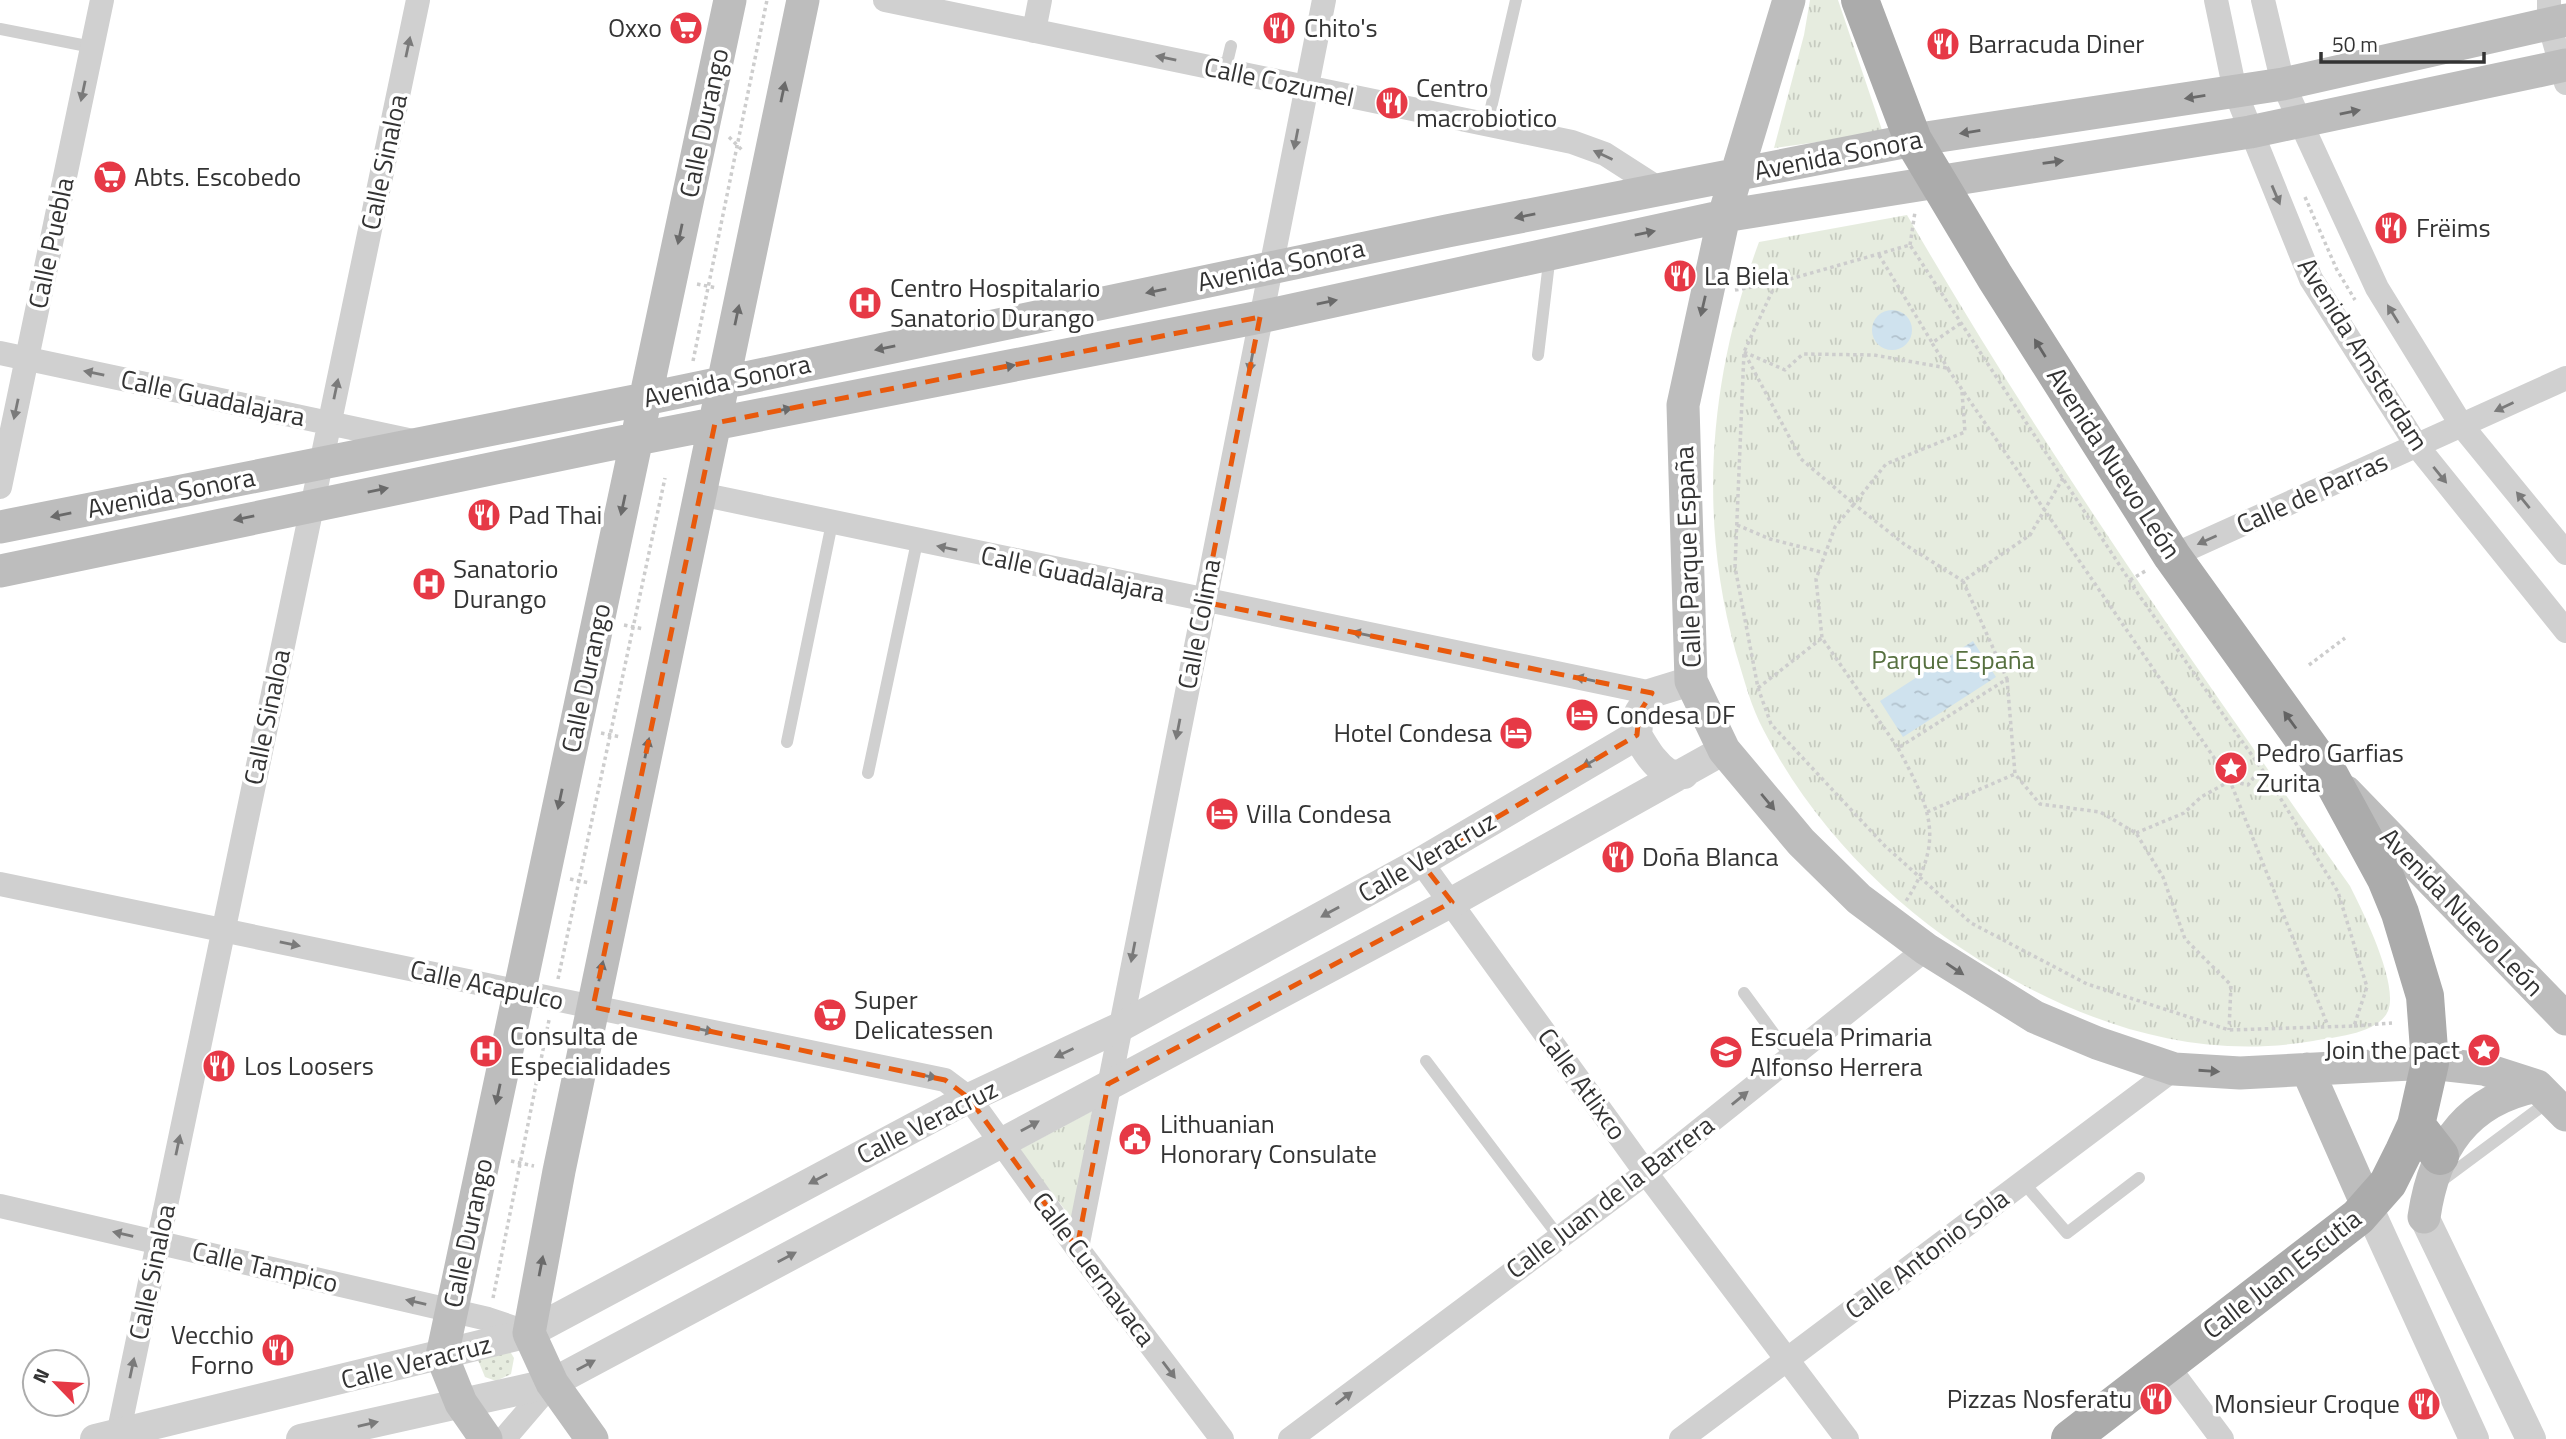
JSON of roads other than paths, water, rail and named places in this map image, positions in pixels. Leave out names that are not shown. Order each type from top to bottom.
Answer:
[{"type":"main road","name":"Calle Durango","points":[[442,1356],[730,0]]},
{"type":"main road","points":[[592,1439],[552,1383],[529,1333],[559,1171],[803,0]]},
{"type":"main road","name":"Calle Parque España","points":[[1788,0],[1724,216],[1683,405],[1691,681],[1724,750],[1801,842],[1859,899],[1926,949],[2035,1017],[2097,1043],[2174,1069],[2241,1073],[2430,1063]]},
{"type":"main road","name":"Avenida Nuevo León","points":[[1860,1],[1913,141],[1926,195],[2172,556],[2330,776],[2386,879],[2409,936],[2425,996],[2430,1063]]},
{"type":"main road","name":"Avenida Sonora","points":[[0,527],[426,444],[1271,267],[1736,174],[1913,141],[2283,83],[2555,14]]},
{"type":"main road","name":"Avenida Sonora","points":[[0,571],[637,438],[1260,317],[1724,216],[1926,195],[2564,72]]},
{"type":"main road","points":[[1587,204],[1595,244]]},
{"type":"main road","points":[[1447,231],[1458,273]]},
{"type":"main road","points":[[1043,314],[1050,359]]},
{"type":"main road","points":[[493,429],[495,467]]},
{"type":"main road","name":"Avenida Nuevo León","points":[[2330,776],[2566,1019]]},
{"type":"main road","points":[[2430,1063],[2484,1069],[2551,1100]]},
{"type":"main road","name":"Calle Juan Escutia","points":[[2070,1439],[2368,1207],[2388,1183],[2416,1125],[2430,1063]]},
{"type":"main road","points":[[2307,1069],[2368,1207]]},
{"type":"main road","points":[[2431,1188],[2460,1126],[2488,1103],[2551,1100]]},
{"type":"main road","points":[[2416,1125],[2431,1188]]},
{"type":"main road","points":[[442,1356],[460,1403],[486,1439]]},
{"type":"street","name":"Calle Puebla","points":[[0,487],[102,0]]},
{"type":"street","name":"Calle Sinaloa","points":[[111,1438],[158,1242],[418,0]]},
{"type":"street","name":"Calle Cozumel","points":[[886,0],[1572,142],[1605,154],[1661,190]]},
{"type":"street","points":[[1034,31],[1040,0]]},
{"type":"street","name":"Calle Colima","points":[[1077,1248],[1118,1028],[1324,0]]},
{"type":"street","name":"Avenida Amsterdam","points":[[2216,0],[2235,91],[2311,279],[2417,446],[2566,631]]},
{"type":"street","name":"Avenida Amsterdam","points":[[2263,0],[2283,83],[2377,288],[2462,426],[2566,553]]},
{"type":"street","points":[[2555,14],[2564,72]]},
{"type":"street","name":"Calle Guadalajara","points":[[0,353],[426,444]]},
{"type":"street","name":"Calle de Parras","points":[[2172,556],[2566,378]]},
{"type":"street","name":"Calle Guadalajara","points":[[700,494],[916,542],[1652,693]]},
{"type":"street","points":[[1684,774],[1670,775],[1661,768],[1651,759],[1637,735],[1639,713],[1652,693],[1691,681]]},
{"type":"street","name":"Calle Veracruz","points":[[111,1438],[529,1333],[969,1098],[1118,1028],[1421,862],[1637,735]]},
{"type":"street","name":"Calle Veracruz","points":[[301,1439],[552,1383],[1452,902],[1724,750]]},
{"type":"street","name":"Calle Atlixco","points":[[1421,862],[1646,1173],[1847,1439]]},
{"type":"street","name":"Calle Acapulco","points":[[0,884],[945,1080],[969,1098]]},
{"type":"street","name":"Calle Juan de la Barrera","points":[[1290,1439],[1646,1173],[1926,949]]},
{"type":"street","name":"Calle Antonio Sola","points":[[1681,1439],[2174,1069]]},
{"type":"street","name":"Calle Cuernavaca","points":[[969,1098],[1077,1248],[1222,1439]]},
{"type":"street","points":[[2431,1188],[2441,1257],[2531,1439]]},
{"type":"street","name":"Calle Tampico","points":[[0,1206],[451,1310],[529,1333]]},
{"type":"street","points":[[2368,1207],[2474,1439]]},
{"type":"street","points":[[2399,1278],[2418,1264],[2441,1257]]},
{"type":"street","points":[[2166,1364],[2222,1439]]},
{"type":"street","points":[[505,1439],[552,1383]]},
{"type":"lane","points":[[1488,125],[1516,0]]},
{"type":"lane","points":[[0,29],[92,47]]},
{"type":"lane","points":[[1225,71],[1231,46]]},
{"type":"lane","points":[[1538,355],[1550,253]]},
{"type":"lane","points":[[787,742],[832,523]]},
{"type":"lane","points":[[868,773],[916,542]]},
{"type":"lane","points":[[1744,993],[1791,1057]]},
{"type":"lane","points":[[1426,1061],[1559,1237]]},
{"type":"lane","points":[[2023,1182],[2067,1233],[2139,1178]]},
{"type":"water","points":[[1892,310],[1906,316],[1912,330],[1906,344],[1892,350],[1878,344],[1872,330],[1878,316]]},
{"type":"water","points":[[1973,641],[1996,677],[1903,737],[1880,701]]},
{"type":"place","name":"Oxxo","points":[[686,28]]},
{"type":"place","name":"Chito's","points":[[1279,28]]},
{"type":"place","name":"Barracuda Diner","points":[[1943,44]]},
{"type":"place","name":"Centro macrobiotico","points":[[1392,103]]},
{"type":"place","name":"Abts. Escobedo","points":[[110,177]]},
{"type":"place","name":"Frëims","points":[[2391,228]]},
{"type":"place","name":"La Biela","points":[[1680,276]]},
{"type":"place","name":"Centro Hospitalario Sanatorio Durango","points":[[865,303]]},
{"type":"place","name":"Pad Thai","points":[[484,515]]},
{"type":"place","name":"Sanatorio Durango","points":[[429,584]]},
{"type":"place","name":"Condesa DF","points":[[1582,715]]},
{"type":"place","name":"Hotel Condesa","points":[[1516,733]]},
{"type":"place","name":"Pedro Garfias Zurita","points":[[2231,768]]},
{"type":"place","name":"Villa Condesa","points":[[1222,814]]},
{"type":"place","name":"Doña Blanca","points":[[1618,857]]},
{"type":"place","name":"Super Delicatessen","points":[[830,1015]]},
{"type":"place","name":"Join the pact","points":[[2484,1050]]},
{"type":"place","name":"Consulta de Especialidades","points":[[486,1051]]},
{"type":"place","name":"Escuela Primaria Alfonso Herrera","points":[[1726,1052]]},
{"type":"place","name":"Los Loosers","points":[[219,1066]]},
{"type":"place","name":"Lithuanian Honorary Consulate","points":[[1135,1139]]},
{"type":"place","name":"Vecchio Forno","points":[[278,1350]]},
{"type":"place","name":"Pizzas Nosferatu","points":[[2156,1399]]},
{"type":"place","name":"Monsieur Croque","points":[[2424,1404]]},
{"type":"park label","name":"Parque España","points":[[1953,660]]}]
